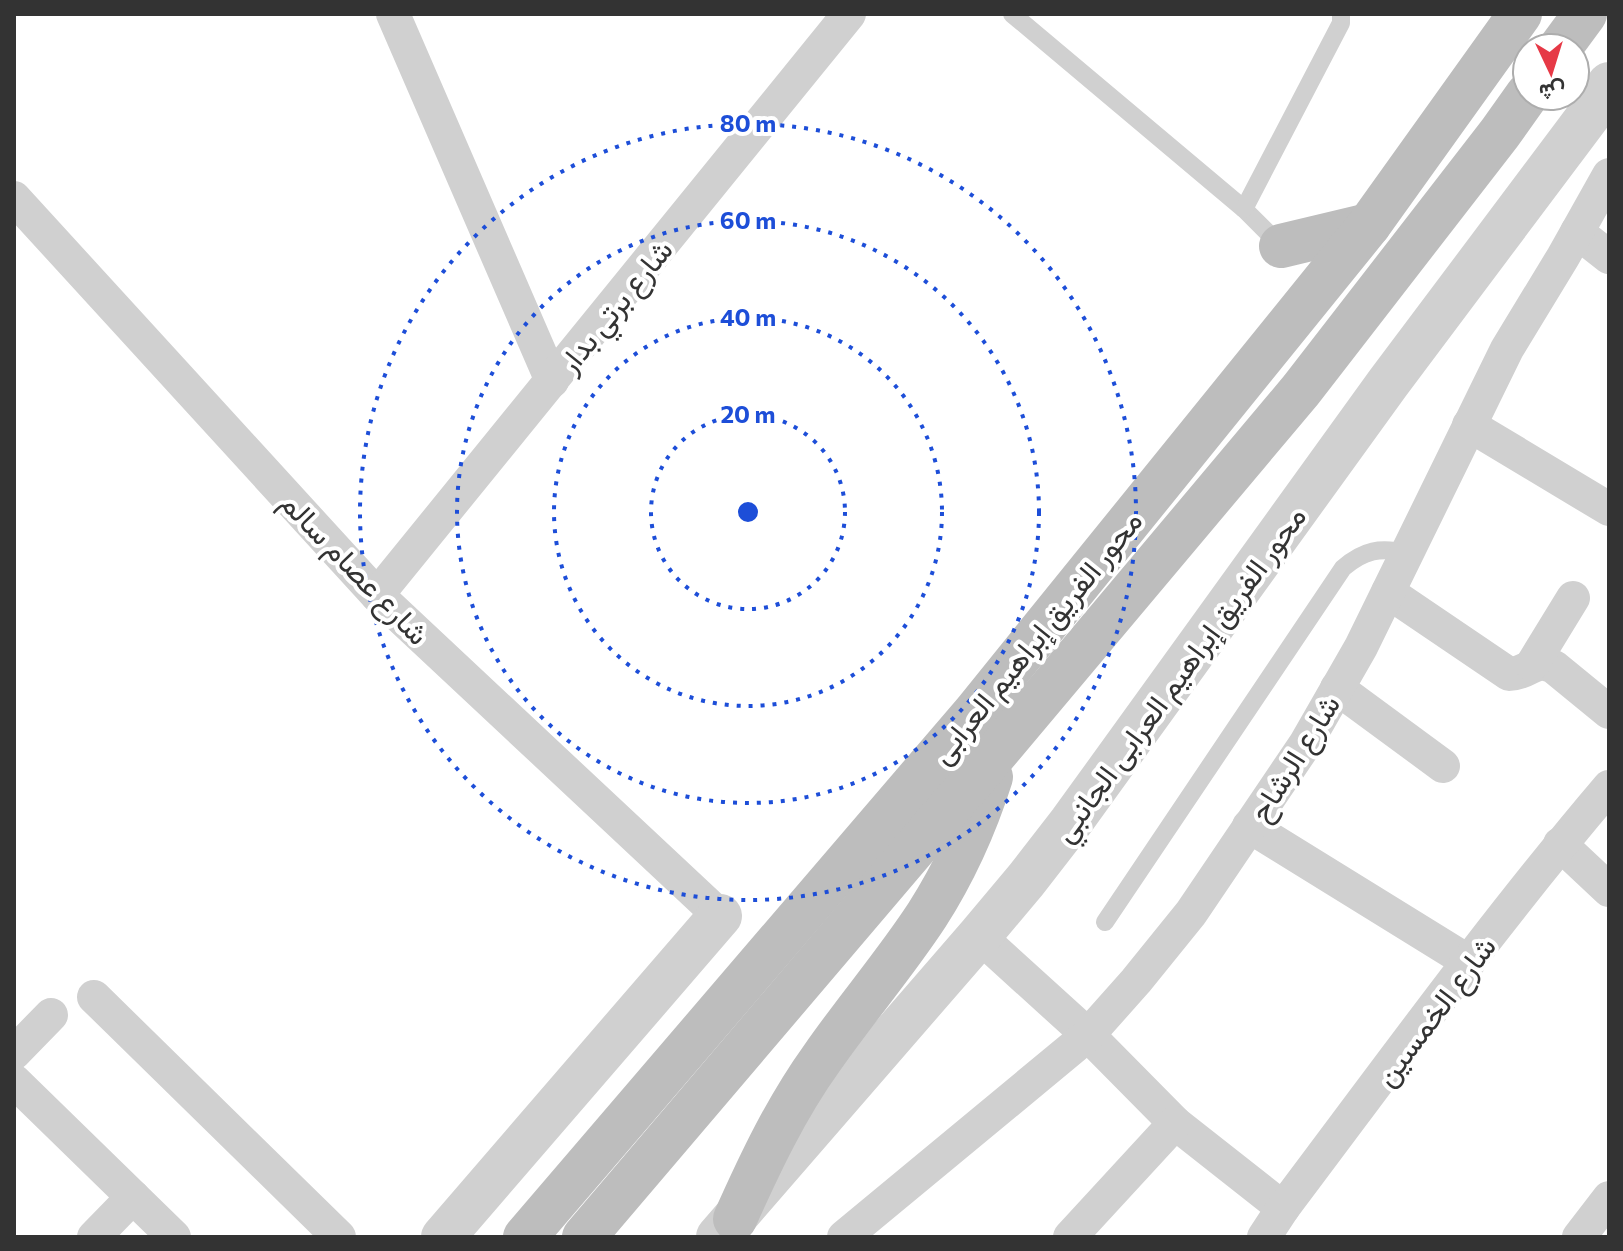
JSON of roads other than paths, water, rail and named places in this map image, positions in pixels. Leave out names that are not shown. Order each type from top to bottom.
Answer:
[{"type":"main road","name":"محور الفريق إبراهيم العرابى","points":[[525,1237],[975,712],[1369,225],[1520,14]]},
{"type":"main road","points":[[1572,32],[1585,14]]},
{"type":"main road","name":"محور الفريق إبراهيم العرابى","points":[[584,1237],[1301,390],[1515,112]]},
{"type":"main road","points":[[1281,246],[1369,225]]},
{"type":"main road","points":[[726,1228],[773,1138],[820,1060],[927,915],[969,833],[1001,747]]},
{"type":"street","points":[[393,14],[552,381]]},
{"type":"street","name":"شارع برتي بدار","points":[[377,595],[849,14]]},
{"type":"street","name":"محور الفريق إبراهيم العرابى الجانبي","points":[[726,1228],[1026,880],[1080,810],[1388,383],[1580,128],[1609,84]]},
{"type":"street","name":"شارع الرشاح","points":[[844,1237],[1088,1035],[1191,913],[1306,743],[1361,647],[1507,349],[1609,175]]},
{"type":"street","name":"شارع عصام سالم","points":[[14,198],[377,595],[720,916]]},
{"type":"street","points":[[1577,232],[1609,257]]},
{"type":"street","points":[[1469,425],[1609,509]]},
{"type":"street","points":[[1388,592],[1509,674],[1517,674],[1532,665],[1573,598]]},
{"type":"street","points":[[1532,665],[1554,667],[1609,712]]},
{"type":"street","points":[[1337,688],[1443,766]]},
{"type":"street","name":"شارع الخمسين","points":[[1264,1237],[1469,962],[1560,844],[1609,787]]},
{"type":"street","points":[[1249,826],[1469,962]]},
{"type":"street","points":[[1560,844],[1609,890]]},
{"type":"street","points":[[443,1237],[720,916]]},
{"type":"street","points":[[979,936],[1088,1035],[1175,1123],[1283,1208]]},
{"type":"street","points":[[94,997],[339,1237]]},
{"type":"street","points":[[14,1053],[51,1015]]},
{"type":"street","points":[[14,1081],[174,1237]]},
{"type":"street","points":[[1070,1237],[1175,1123]]},
{"type":"street","points":[[94,1237],[133,1197]]},
{"type":"street","points":[[1579,1237],[1609,1198]]},
{"type":"lane","points":[[1012,14],[1244,209],[1281,246]]},
{"type":"lane","points":[[1244,209],[1341,23],[1341,14]]},
{"type":"lane","points":[[1105,922],[1343,568],[1366,553],[1379,550],[1407,553]]}]
